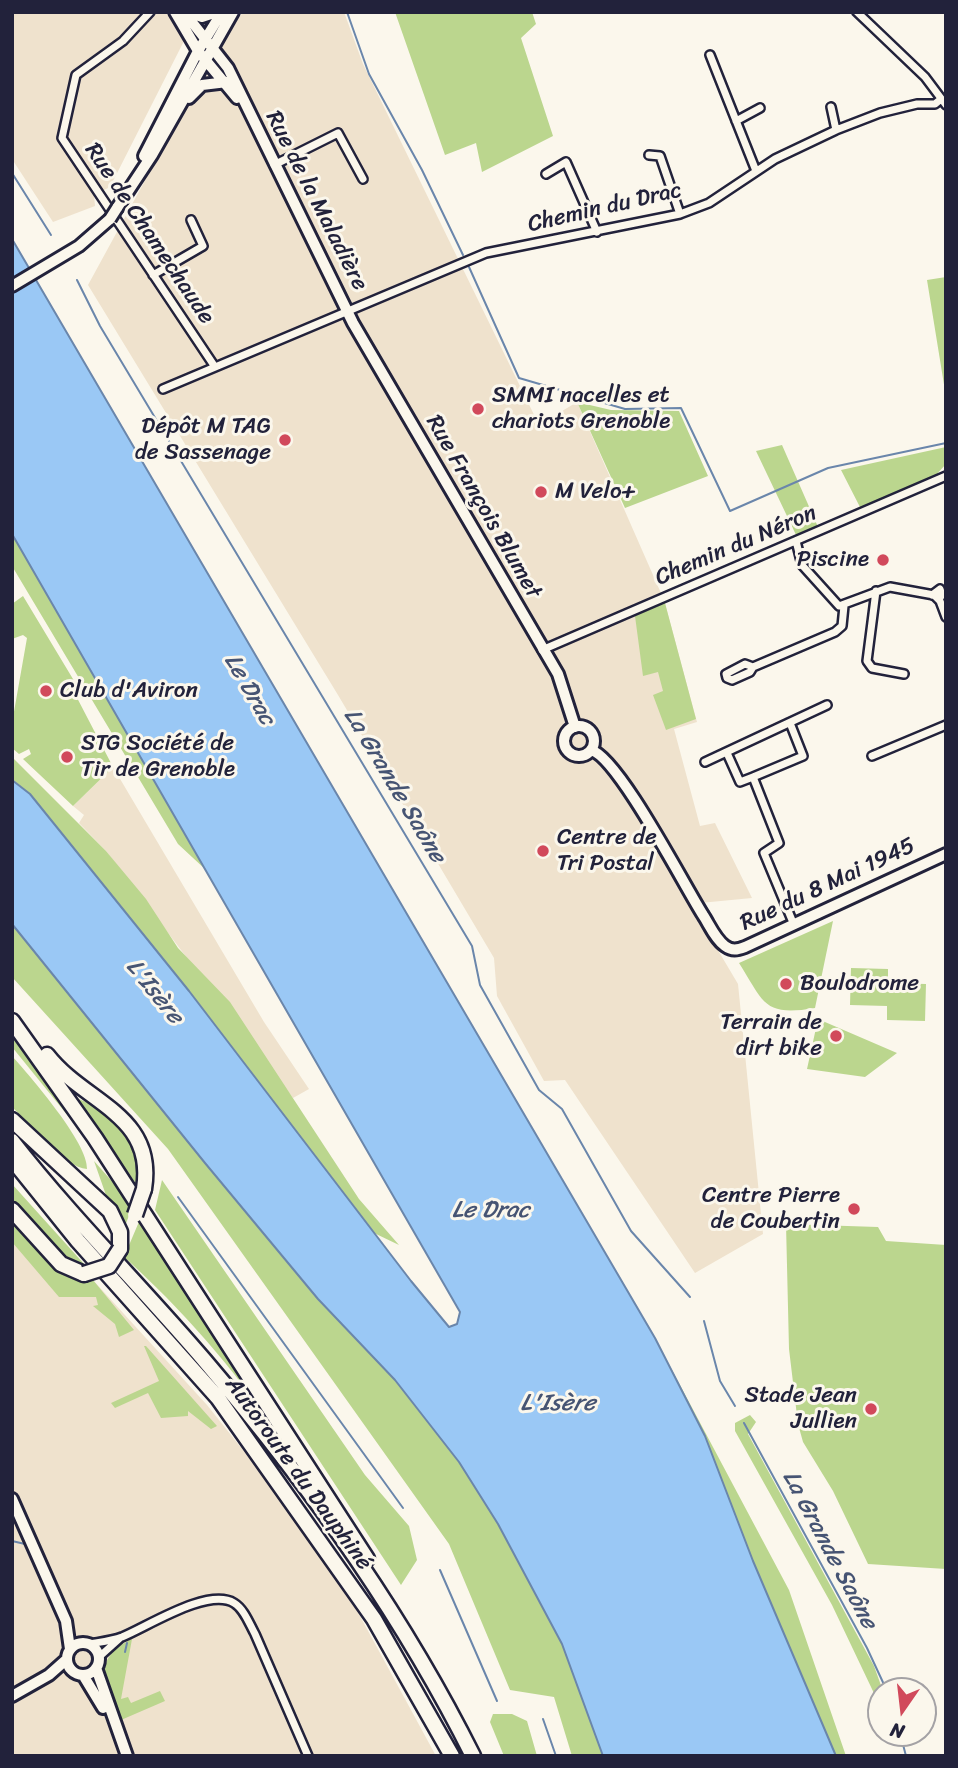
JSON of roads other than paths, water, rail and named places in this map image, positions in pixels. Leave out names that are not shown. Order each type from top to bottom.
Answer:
[{"type":"highway","points":[[12,1014],[57,1068],[117,1114],[133,1130],[146,1158],[144,1189],[120,1249],[109,1266],[84,1274],[61,1264],[12,1210]]},
{"type":"highway","points":[[12,1021],[95,1138],[339,1514],[399,1610],[473,1756]]},
{"type":"highway","points":[[12,1120],[110,1211],[120,1232],[120,1249]]},
{"type":"highway","points":[[12,1141],[198,1353],[274,1446],[342,1539],[428,1669]]},
{"type":"highway","points":[[12,1159],[78,1241]]},
{"type":"highway","points":[[12,1171],[78,1241]]},
{"type":"highway","name":"Autoroute du Dauphiné","points":[[78,1241],[218,1398],[374,1619],[453,1756]]},
{"type":"street","name":"Rue de Chamechaude","points":[[150,12],[123,41],[76,75],[62,132],[67,147],[215,367]]},
{"type":"street","points":[[179,13],[202,17],[220,12]]},
{"type":"street","points":[[209,43],[220,12]]},
{"type":"street","points":[[130,187],[201,55],[233,12]]},
{"type":"street","points":[[857,12],[925,77],[943,102]]},
{"type":"street","name":"Rue de la Maladière","points":[[179,13],[209,43],[228,82],[246,109],[348,312]]},
{"type":"street","name":"Rue de la Maladière","points":[[179,13],[201,55],[228,82]]},
{"type":"street","points":[[171,122],[201,55]]},
{"type":"street","points":[[710,55],[756,171]]},
{"type":"street","points":[[12,286],[79,246],[110,219],[171,122],[202,85],[228,82]]},
{"type":"street","name":"Chemin du Drac","points":[[348,312],[486,253],[680,214],[709,203],[756,171],[836,130],[894,109],[943,102]]},
{"type":"street","points":[[831,107],[836,130]]},
{"type":"street","points":[[736,121],[760,108]]},
{"type":"street","points":[[274,164],[338,133],[363,179]]},
{"type":"street","points":[[649,155],[660,156],[680,214]]},
{"type":"street","points":[[546,174],[566,162],[597,232]]},
{"type":"street","points":[[153,275],[203,246],[191,219]]},
{"type":"street","points":[[163,389],[348,312]]},
{"type":"street","name":"Rue François Blumet","points":[[348,312],[564,688],[575,727]]},
{"type":"street","name":"Chemin du Néron","points":[[542,650],[946,476]]},
{"type":"street","points":[[796,541],[802,565],[839,606],[890,587],[935,597],[946,617]]},
{"type":"street","points":[[876,591],[867,662],[872,668],[904,674]]},
{"type":"street","points":[[753,667],[841,629],[844,606]]},
{"type":"street","points":[[705,762],[827,705]]},
{"type":"street","points":[[727,753],[740,782],[803,756],[790,723]]},
{"type":"street","points":[[872,756],[946,726]]},
{"type":"street","points":[[575,727],[584,727],[592,733],[594,742],[592,750],[580,757],[568,751],[564,738],[575,727]]},
{"type":"street","name":"Rue du 8 Mai 1945","points":[[592,750],[619,775],[701,911],[727,948],[736,950],[745,947],[946,854]]},
{"type":"street","points":[[753,777],[779,843],[764,853],[794,925]]},
{"type":"street","points":[[12,1499],[66,1621],[86,1643],[97,1662],[127,1756]]},
{"type":"street","points":[[12,1696],[50,1675],[68,1654],[86,1643],[119,1638],[204,1601],[221,1598],[234,1603],[246,1616],[308,1756]]},
{"type":"street","points":[[66,1621],[68,1654],[118,1734]]},
{"type":"street","points":[[50,1675],[78,1673],[97,1662],[119,1638]]},
{"type":"water","points":[[12,239],[655,1338],[705,1436],[753,1561],[836,1756],[603,1756],[562,1644],[498,1524],[459,1462],[395,1380],[318,1299],[205,1163],[12,924],[12,780],[30,794],[189,991],[411,1281],[449,1327],[457,1324],[460,1312],[12,534]]},
{"type":"waterway","points":[[347,12],[369,74],[422,170],[463,255]]},
{"type":"waterway","name":"La Grande Saône","points":[[12,173],[51,235]]},
{"type":"waterway","points":[[469,267],[519,378],[625,409],[681,408],[730,511],[828,468],[946,443]]},
{"type":"waterway","name":"La Grande Saône","points":[[77,280],[100,326],[472,946],[480,985],[539,1090],[562,1109],[631,1231],[690,1297]]},
{"type":"waterway","points":[[178,1197],[403,1508]]},
{"type":"waterway","name":"La Grande Saône","points":[[704,1321],[720,1381],[735,1406]]},
{"type":"waterway","name":"La Grande Saône","points":[[744,1423],[880,1677]]},
{"type":"waterway","points":[[12,1541],[25,1544]]},
{"type":"waterway","points":[[440,1570],[497,1701]]},
{"type":"waterway","points":[[125,1652],[127,1643]]},
{"type":"waterway","points":[[543,1719],[556,1756]]},
{"type":"waterway","name":"La Grande Saône","points":[[904,1747],[906,1756]]},
{"type":"place","name":"SMMI nacelles et chariots Grenoble","points":[[478,409]]},
{"type":"place","name":"Dépôt M TAG de Sassenage","points":[[285,440]]},
{"type":"place","name":"M Velo+","points":[[541,492]]},
{"type":"place","name":"Piscine","points":[[883,560]]},
{"type":"place","name":"Club d'Aviron","points":[[46,691]]},
{"type":"place","name":"STG Société de Tir de Grenoble","points":[[67,757]]},
{"type":"place","name":"Centre de Tri Postal","points":[[543,851]]},
{"type":"place","name":"Boulodrome","points":[[786,984]]},
{"type":"place","name":"Terrain de dirt bike","points":[[836,1036]]},
{"type":"place","name":"Centre Pierre de Coubertin","points":[[854,1209]]},
{"type":"place","name":"Stade Jean Jullien","points":[[871,1409]]},
{"type":"water label","name":"Le Drac","points":[[249,690]]},
{"type":"water label","name":"L'Isère","points":[[154,992]]},
{"type":"water label","name":"Le Drac","points":[[491,1211]]},
{"type":"water label","name":"L'Isère","points":[[558,1404]]}]
